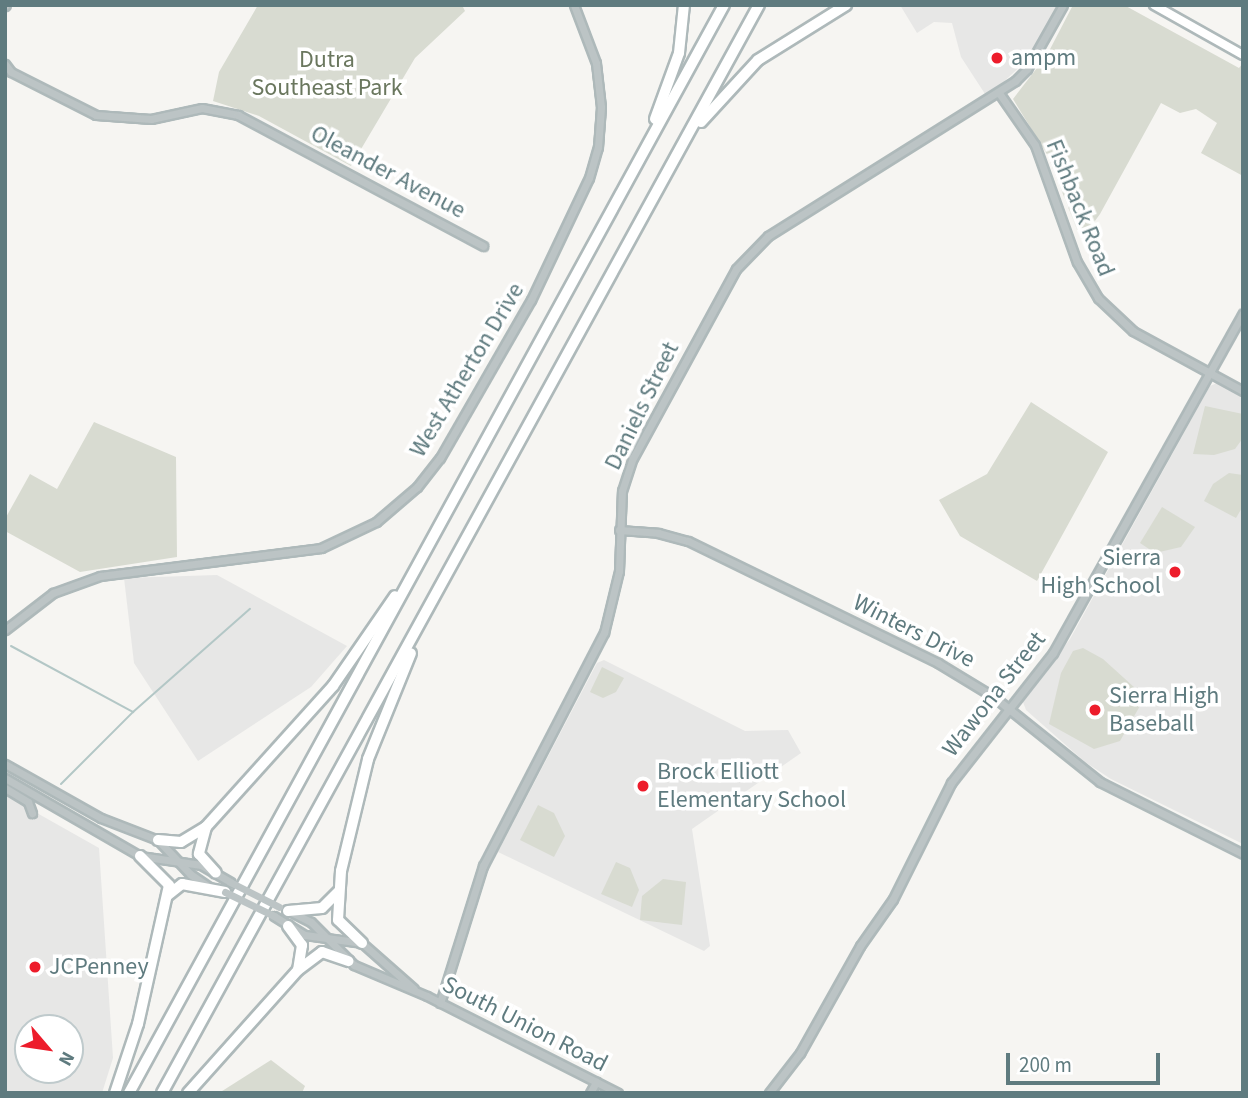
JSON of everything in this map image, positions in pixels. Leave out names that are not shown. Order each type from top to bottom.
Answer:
[{"type":"highway","points":[[630,178],[675,69],[684,5]]},
{"type":"highway","points":[[129,1093],[724,5]]},
{"type":"highway","points":[[162,1093],[759,5]]},
{"type":"highway","points":[[660,187],[702,121],[743,73],[846,5]]},
{"type":"highway","points":[[362,943],[338,920],[339,891],[354,806],[386,708],[512,456]]},
{"type":"highway","points":[[159,840],[181,842],[205,827],[333,686],[415,572]]},
{"type":"highway","points":[[205,827],[199,854],[216,873]]},
{"type":"highway","points":[[116,1093],[138,1024],[165,901],[167,879],[140,856]]},
{"type":"highway","points":[[165,901],[172,889],[182,884],[228,887]]},
{"type":"highway","points":[[283,909],[323,908],[339,891]]},
{"type":"highway","points":[[288,926],[302,945],[291,977]]},
{"type":"highway","points":[[188,1093],[291,977],[325,952],[348,961]]},
{"type":"main road","points":[[1154,5],[1243,55]]},
{"type":"street","name":"West Atherton Drive","points":[[5,630],[35,604],[92,578],[321,548],[376,522],[417,486],[440,458],[531,300],[589,178],[601,107],[596,63],[574,5]]},
{"type":"street","name":"Daniels Street","points":[[440,1003],[479,875],[604,632],[618,570],[622,491],[637,448],[745,257],[768,236],[999,93],[1027,69],[1063,5]]},
{"type":"street","points":[[5,64],[8,73]]},
{"type":"street","name":"Oleander Avenue","points":[[8,73],[96,115],[150,119],[202,108],[238,115],[483,246]]},
{"type":"street","name":"Fishback Road","points":[[999,93],[1035,145],[1091,288],[1133,331],[1243,391]]},
{"type":"street","name":"Wawona Street","points":[[769,1093],[800,1053],[864,939],[893,899],[951,783],[1066,631],[1243,313]]},
{"type":"street","name":"Winters Drive","points":[[619,530],[658,533],[688,541],[938,663],[1008,709],[1100,782],[1243,854]]},
{"type":"street","name":"South Union Road","points":[[5,764],[63,797],[159,840],[199,881],[228,887],[311,922],[348,961],[440,1003],[599,1087],[618,1093]]},
{"type":"street","name":"South Union Road","points":[[5,778],[140,856],[179,862],[216,873],[228,887],[288,926],[325,937],[362,943],[414,990]]},
{"type":"street","points":[[5,788],[28,802],[32,813]]},
{"type":"street","points":[[41,797],[63,797]]},
{"type":"street","points":[[590,1093],[599,1087]]},
{"type":"shaded area","points":[[900,5],[1058,5],[1026,61],[987,97],[961,57],[952,23],[934,22],[917,33]]},
{"type":"shaded area","name":"Sierra High School","points":[[1217,383],[1243,397],[1243,844],[1111,779],[1085,762],[1026,710],[1023,702],[1070,639],[1210,386]]},
{"type":"shaded area","points":[[217,575],[347,646],[311,687],[198,761],[134,663],[124,578]]},
{"type":"shaded area","name":"Brock Elliott Elementary School","points":[[604,660],[745,731],[788,730],[801,753],[692,829],[710,946],[704,951],[498,852],[597,663]]},
{"type":"shaded area","points":[[5,795],[99,848],[113,1058],[102,1093],[5,1093]]},
{"type":"green space","name":"Dutra Southeast Park","points":[[258,5],[462,5],[465,11],[415,58],[351,166],[259,116],[213,101],[219,72]]},
{"type":"green space","points":[[1073,5],[1124,5],[1239,68],[1243,63],[1243,176],[1201,153],[1217,123],[1196,109],[1180,113],[1161,103],[1100,214],[1092,225],[1077,230],[1048,156],[1013,99],[1047,55]]},
{"type":"green space","points":[[1031,402],[1108,452],[1037,581],[960,536],[939,500],[987,474]]},
{"type":"green space","points":[[1205,406],[1243,414],[1243,438],[1235,449],[1214,455],[1193,454]]},
{"type":"green space","points":[[94,422],[176,457],[177,557],[80,572],[5,531],[5,519],[30,474],[57,489]]},
{"type":"green space","points":[[1229,473],[1243,475],[1243,506],[1236,518],[1204,501],[1213,484]]},
{"type":"green space","points":[[1162,507],[1195,527],[1181,547],[1155,553],[1140,543]]},
{"type":"green space","name":"Sierra High Baseball","points":[[1083,648],[1103,659],[1145,697],[1120,741],[1094,749],[1049,724],[1061,673],[1073,651]]},
{"type":"green space","points":[[602,667],[624,678],[616,692],[603,698],[590,692]]},
{"type":"green space","points":[[538,805],[554,813],[565,836],[554,857],[520,840]]},
{"type":"green space","points":[[616,862],[630,868],[639,890],[632,907],[601,894]]},
{"type":"green space","points":[[663,879],[686,882],[682,925],[640,920],[642,896]]},
{"type":"green space","points":[[271,1060],[305,1086],[302,1093],[219,1093]]},
{"type":"waterway","points":[[61,784],[133,712],[250,609]]},
{"type":"waterway","points":[[11,646],[133,712]]},
{"type":"place","name":"ampm","points":[[997,58]]},
{"type":"place","name":"Sierra High School","points":[[1175,572]]},
{"type":"place","name":"Sierra High Baseball","points":[[1095,710]]},
{"type":"place","name":"Brock Elliott Elementary School","points":[[643,786]]},
{"type":"place","name":"JCPenney","points":[[35,967]]}]
